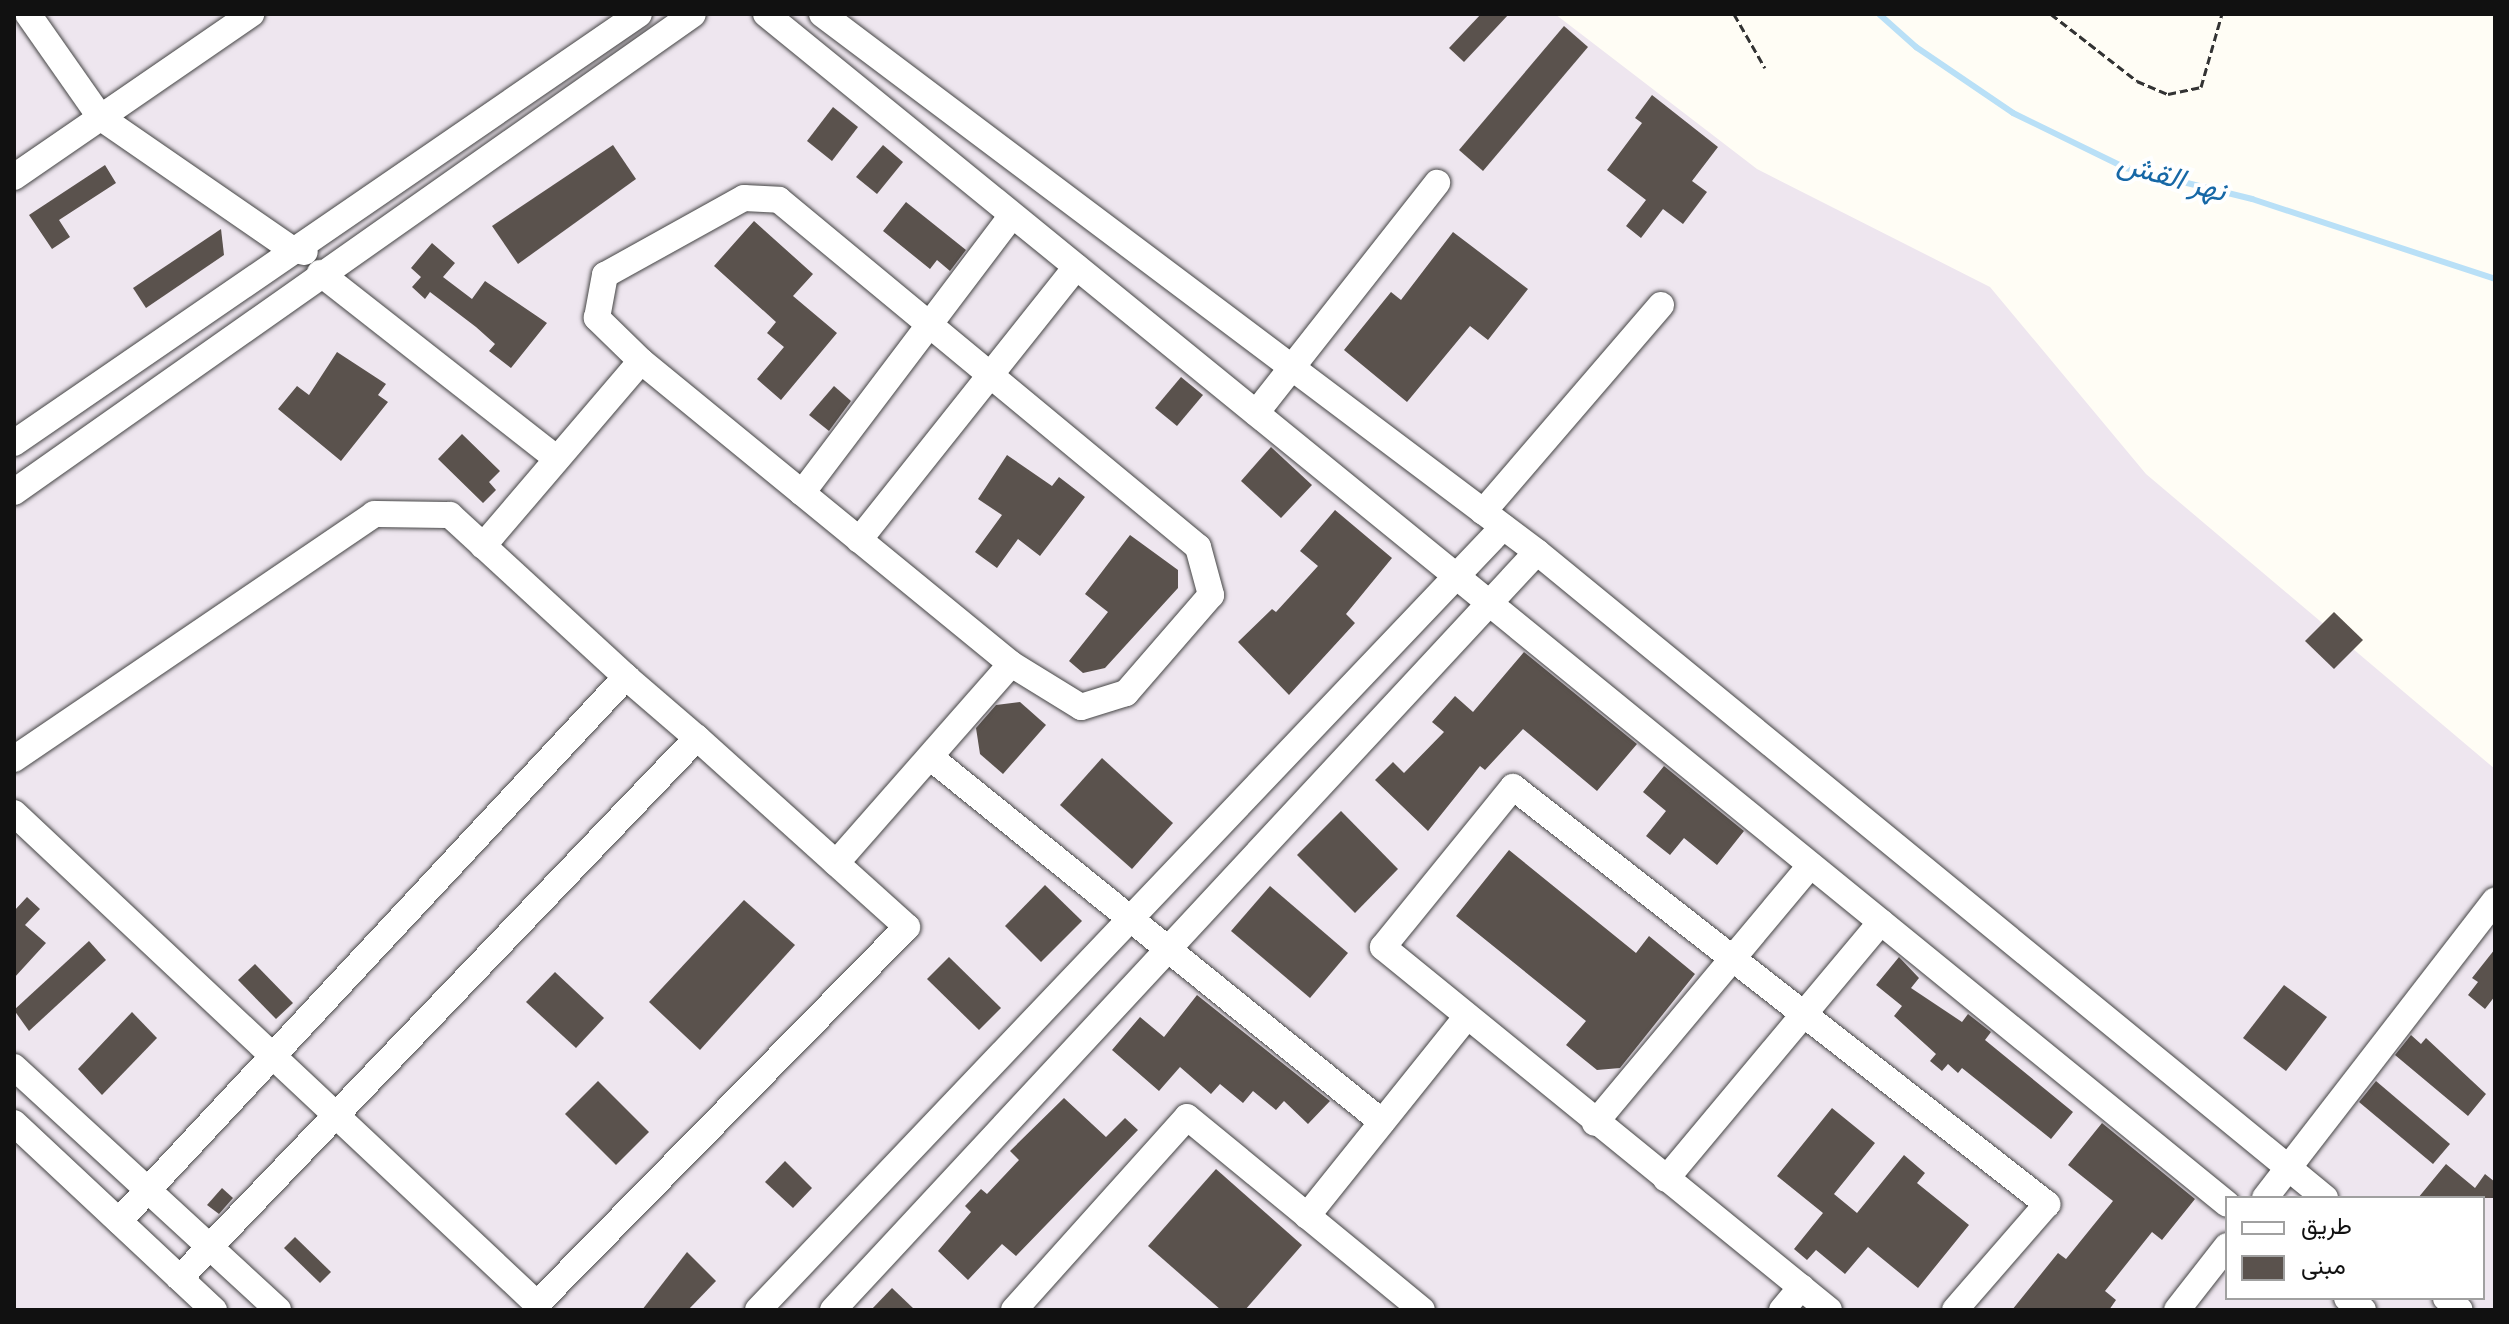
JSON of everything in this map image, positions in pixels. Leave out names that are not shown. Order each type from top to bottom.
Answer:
[{"type":"street","points":[[28,14],[100,117],[321,272]]},
{"type":"street","points":[[14,177],[251,14]]},
{"type":"street","points":[[14,443],[291,249],[639,14]]},
{"type":"street","points":[[14,492],[321,272],[693,14]]},
{"type":"street","points":[[766,14],[2225,1202]]},
{"type":"street","points":[[822,14],[1537,552],[2323,1196]]},
{"type":"street","points":[[1256,413],[1437,183]]},
{"type":"street","points":[[744,198],[779,200],[1198,547],[1211,595],[1126,693],[1081,707],[1011,664],[641,361],[597,318],[605,275],[744,198]]},
{"type":"street","points":[[802,493],[1012,215]]},
{"type":"street","points":[[291,249],[557,459]]},
{"type":"street","points":[[859,540],[1076,267]]},
{"type":"street","points":[[758,1310],[1455,576],[1493,519],[1661,305]]},
{"type":"street","points":[[483,546],[641,361]]},
{"type":"street","points":[[14,759],[374,514],[450,515],[626,677],[907,927],[537,1304],[271,1058],[14,813]]},
{"type":"street","points":[[833,1310],[1537,552]]},
{"type":"street","points":[[836,863],[1011,664]]},
{"type":"street","points":[[119,1221],[626,677]]},
{"type":"street","points":[[180,1278],[697,738]]},
{"type":"street","points":[[930,757],[1382,1122]]},
{"type":"street","points":[[1829,1310],[1465,1019],[1383,947],[1513,787],[2047,1204],[1955,1310]]},
{"type":"street","points":[[1595,1123],[1811,865]]},
{"type":"street","points":[[2267,1196],[2495,900]]},
{"type":"street","points":[[1666,1179],[1881,922]]},
{"type":"street","points":[[1307,1216],[1465,1019]]},
{"type":"street","points":[[14,1067],[278,1310]]},
{"type":"street","points":[[1014,1310],[1187,1117],[1422,1310]]},
{"type":"street","points":[[14,1123],[214,1310]]},
{"type":"street","points":[[2177,1310],[2225,1249]]},
{"type":"street","points":[[1782,1310],[1801,1287]]},
{"type":"path","points":[[1734,14],[1765,68]]},
{"type":"path","points":[[2051,14],[2137,81],[2168,94],[2201,87],[2222,14]]},
{"type":"shaded area","points":[[14,14],[1555,14],[1757,169],[1990,287],[2146,474],[2495,769],[2495,1310],[14,1310]]},
{"type":"building","points":[[1481,14],[1509,14],[1464,62],[1449,48]]},
{"type":"building","points":[[1564,26],[1588,47],[1483,171],[1459,150]]},
{"type":"building","points":[[1652,95],[1718,147],[1692,181],[1707,192],[1683,224],[1663,209],[1641,238],[1626,226],[1646,200],[1607,170],[1642,123],[1635,118]]},
{"type":"building","points":[[833,107],[858,127],[832,161],[807,141]]},
{"type":"building","points":[[613,145],[636,179],[518,264],[492,226]]},
{"type":"building","points":[[883,145],[903,162],[877,194],[856,177]]},
{"type":"building","points":[[105,165],[116,183],[59,220],[70,237],[52,249],[29,215]]},
{"type":"building","points":[[906,202],[966,250],[950,271],[937,260],[930,269],[883,231]]},
{"type":"building","points":[[754,221],[813,274],[793,296],[837,333],[781,400],[757,379],[784,347],[767,333],[776,322],[714,266]]},
{"type":"building","points":[[221,229],[224,255],[146,308],[133,288]]},
{"type":"building","points":[[1453,232],[1528,289],[1488,340],[1470,326],[1407,402],[1344,350],[1391,292],[1401,300]]},
{"type":"building","points":[[432,243],[455,263],[443,277],[472,299],[485,281],[547,323],[511,368],[489,351],[495,344],[476,327],[430,292],[425,299],[412,287],[421,277],[411,268]]},
{"type":"building","points":[[337,352],[386,384],[378,395],[388,402],[341,461],[278,409],[297,386],[309,395]]},
{"type":"building","points":[[1181,377],[1203,395],[1177,426],[1155,408]]},
{"type":"building","points":[[834,386],[851,401],[829,431],[809,415]]},
{"type":"building","points":[[462,434],[500,471],[489,482],[496,490],[483,503],[438,459]]},
{"type":"building","points":[[1271,447],[1312,485],[1281,518],[1241,481]]},
{"type":"building","points":[[1007,455],[1052,486],[1059,477],[1085,497],[1040,556],[1018,539],[997,568],[975,552],[1002,515],[978,499]]},
{"type":"building","points":[[1335,510],[1392,558],[1346,614],[1355,623],[1289,695],[1238,642],[1272,609],[1276,612],[1318,566],[1300,551]]},
{"type":"building","points":[[1130,535],[1178,570],[1178,588],[1105,668],[1083,673],[1069,661],[1108,612],[1085,594]]},
{"type":"building","points":[[2334,612],[2363,640],[2334,669],[2305,641]]},
{"type":"building","points":[[1524,652],[1637,744],[1597,791],[1523,729],[1485,770],[1480,766],[1428,831],[1375,780],[1393,762],[1404,773],[1444,732],[1432,722],[1455,696],[1473,712]]},
{"type":"building","points":[[1020,702],[1046,725],[1003,774],[980,754],[976,728],[996,705]]},
{"type":"building","points":[[1102,758],[1173,823],[1132,869],[1060,805]]},
{"type":"building","points":[[1664,766],[1744,831],[1717,865],[1684,838],[1670,855],[1646,836],[1666,811],[1643,792]]},
{"type":"building","points":[[1341,811],[1398,869],[1355,913],[1297,855]]},
{"type":"building","points":[[1509,850],[1636,953],[1649,936],[1695,974],[1620,1068],[1597,1070],[1566,1045],[1586,1021],[1456,916]]},
{"type":"building","points":[[1045,885],[1082,921],[1041,962],[1005,926]]},
{"type":"building","points":[[1270,886],[1348,953],[1310,998],[1231,931]]},
{"type":"building","points":[[27,897],[40,909],[25,925],[46,943],[14,978],[14,911]]},
{"type":"building","points":[[744,900],[795,945],[700,1050],[649,1002]]},
{"type":"building","points":[[89,941],[106,960],[29,1031],[14,1010]]},
{"type":"building","points":[[2495,949],[2495,996],[2485,1009],[2468,995],[2478,982],[2472,978]]},
{"type":"building","points":[[949,957],[1001,1008],[979,1030],[927,979]]},
{"type":"building","points":[[1899,957],[1919,978],[1911,988],[1962,1022],[1968,1014],[1991,1032],[1985,1040],[2073,1112],[2051,1139],[1962,1068],[1958,1073],[1948,1064],[1942,1071],[1930,1061],[1936,1054],[1894,1016],[1902,1006],[1876,985]]},
{"type":"building","points":[[255,964],[293,1003],[276,1019],[238,980]]},
{"type":"building","points":[[555,972],[604,1018],[576,1048],[526,1002]]},
{"type":"building","points":[[2284,985],[2327,1017],[2286,1071],[2243,1038]]},
{"type":"building","points":[[1197,995],[1330,1101],[1308,1124],[1284,1101],[1276,1110],[1253,1091],[1243,1103],[1220,1084],[1211,1094],[1180,1067],[1159,1091],[1112,1050],[1140,1017],[1164,1037]]},
{"type":"building","points":[[132,1012],[157,1038],[102,1095],[78,1069]]},
{"type":"building","points":[[2411,1035],[2421,1044],[2426,1038],[2486,1094],[2468,1116],[2395,1055]]},
{"type":"building","points":[[598,1081],[649,1132],[616,1165],[565,1114]]},
{"type":"building","points":[[2376,1081],[2450,1144],[2433,1164],[2359,1102]]},
{"type":"building","points":[[1064,1098],[1106,1137],[1125,1118],[1138,1130],[1016,1256],[1002,1244],[968,1280],[938,1251],[971,1212],[965,1206],[981,1189],[987,1194],[1019,1160],[1010,1151]]},
{"type":"building","points":[[1832,1108],[1875,1143],[1834,1194],[1857,1213],[1904,1155],[1925,1173],[1917,1183],[1969,1225],[1918,1288],[1868,1247],[1845,1274],[1816,1250],[1807,1260],[1794,1249],[1823,1213],[1777,1176]]},
{"type":"building","points":[[2102,1123],[2195,1199],[2162,1240],[2152,1232],[2105,1291],[2116,1300],[2109,1310],[2012,1310],[2058,1253],[2066,1259],[2113,1201],[2068,1165]]},
{"type":"building","points":[[785,1161],[812,1188],[793,1208],[765,1182]]},
{"type":"building","points":[[2446,1164],[2475,1188],[2485,1174],[2495,1182],[2495,1198],[2420,1196]]},
{"type":"building","points":[[1216,1169],[1302,1245],[1245,1310],[1221,1310],[1148,1246]]},
{"type":"building","points":[[222,1188],[233,1198],[219,1214],[207,1205]]},
{"type":"building","points":[[295,1237],[331,1272],[320,1283],[284,1248]]},
{"type":"building","points":[[687,1252],[716,1281],[688,1310],[642,1310]]},
{"type":"building","points":[[892,1288],[915,1310],[871,1310]]},
{"type":"waterway","name":"نهر القش","points":[[1879,14],[1916,47],[2013,113],[2126,168],[2252,199],[2495,279]]}]
